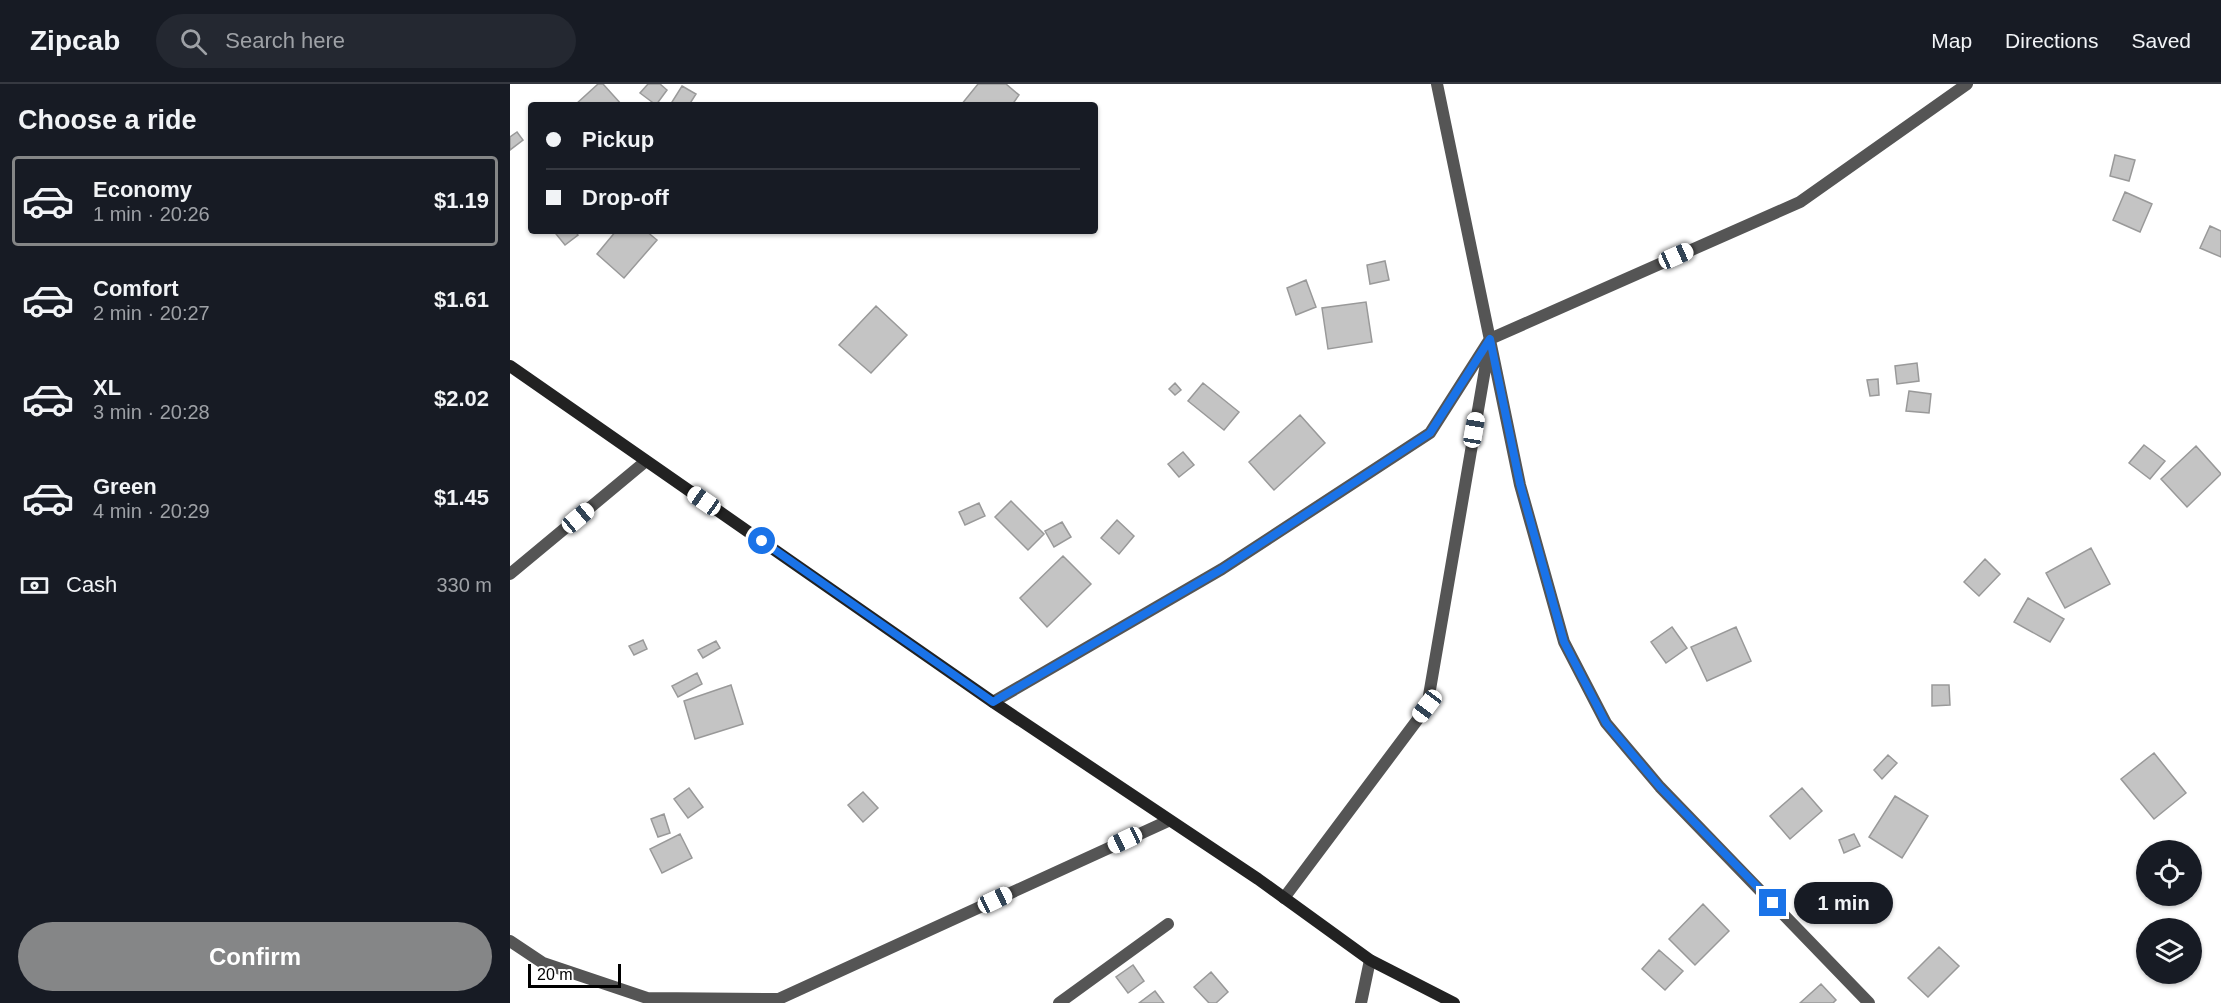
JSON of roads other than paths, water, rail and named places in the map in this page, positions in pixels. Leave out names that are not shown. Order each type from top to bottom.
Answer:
[{"type":"main road","points":[[510,366],[993,702],[1284,898],[1370,960],[1454,1003]]},
{"type":"street","points":[[1437,84],[1520,484],[1564,642],[1606,723],[1660,787],[1869,1003]]},
{"type":"street","points":[[993,702],[1222,569],[1430,433],[1490,339],[1800,202],[1967,84]]},
{"type":"street","points":[[1284,898],[1427,706],[1490,339]]},
{"type":"street","points":[[510,574],[646,461]]},
{"type":"street","points":[[510,940],[543,963],[647,998],[779,1002],[1168,820]]},
{"type":"street","points":[[1059,1003],[1168,924]]},
{"type":"street","points":[[1361,1003],[1370,960]]}]
